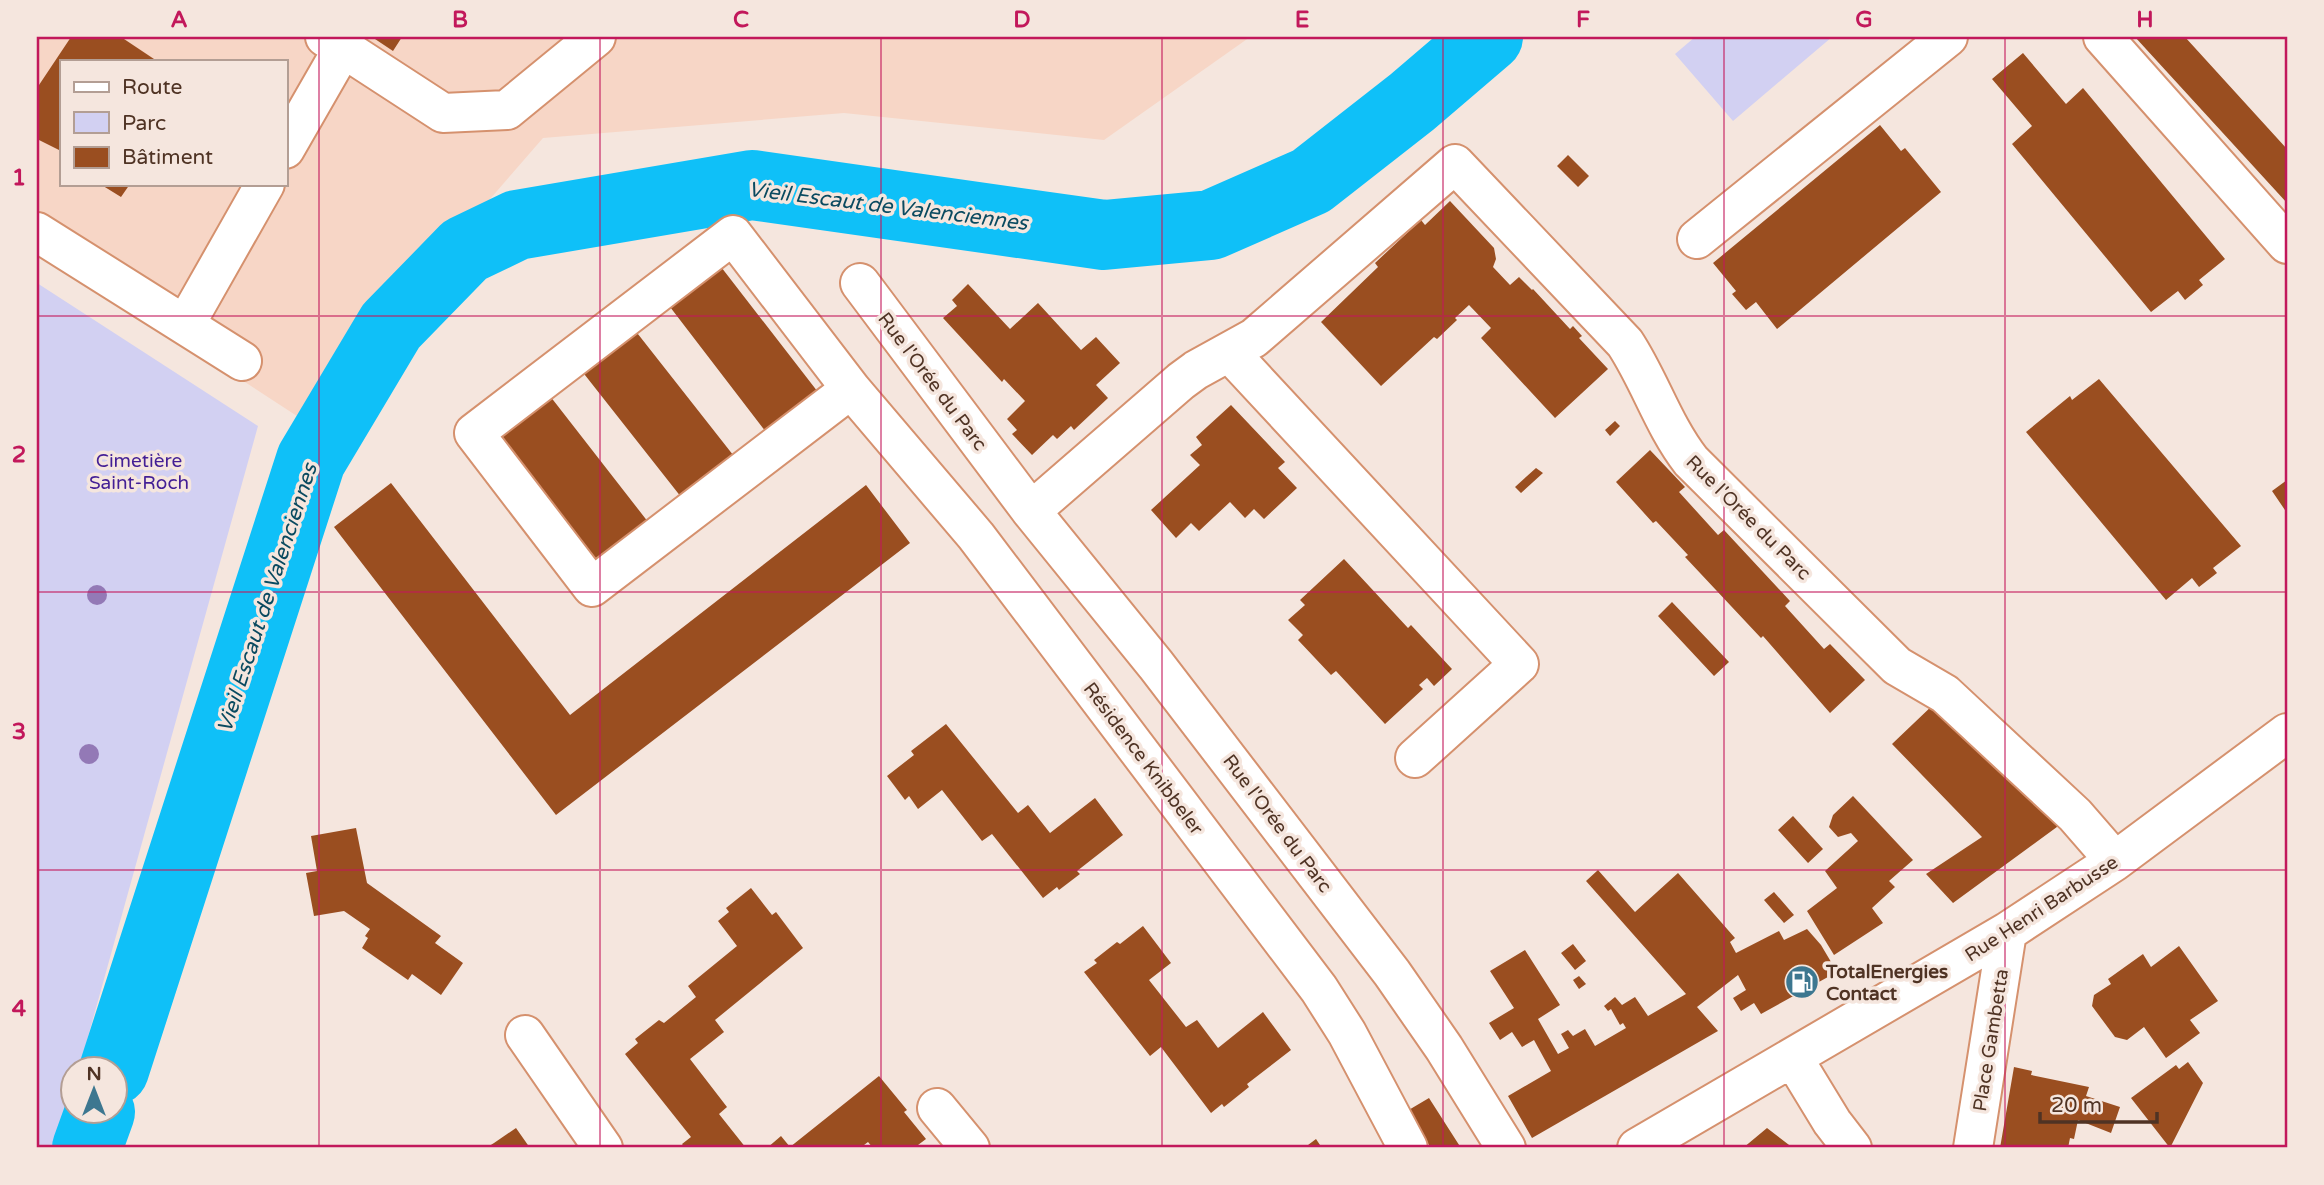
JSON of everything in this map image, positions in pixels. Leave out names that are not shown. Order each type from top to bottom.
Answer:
[{"type":"street","points":[[287,145],[334,42],[443,113],[507,110],[596,37]]},
{"type":"street","points":[[1697,239],[1948,37]]},
{"type":"street","points":[[2103,37],[2287,244]]},
{"type":"street","name":"Rue l'Orée du Parc","points":[[1031,512],[1181,381],[1254,338],[1455,164],[1625,342],[1679,445],[1691,461],[1897,666],[1945,694],[2075,815],[2115,861]]},
{"type":"street","points":[[185,325],[264,186]]},
{"type":"street","points":[[37,232],[242,361]]},
{"type":"street","name":"Résidence Knibbeler","points":[[851,389],[592,587],[474,433],[733,235],[851,389],[976,536],[1319,989],[1347,1033],[1408,1148]]},
{"type":"street","name":"Rue l'Orée du Parc","points":[[860,283],[1031,512],[1156,665],[1392,973],[1444,1048],[1506,1148]]},
{"type":"street","points":[[1230,353],[1519,664],[1415,758]]},
{"type":"street","name":"Rue Henri Barbusse","points":[[1637,1148],[2007,932],[2115,861],[2287,733]]},
{"type":"street","name":"Place Gambetta","points":[[1973,1148],[2007,932]]},
{"type":"street","points":[[525,1035],[603,1148]]},
{"type":"street","points":[[1793,1058],[1832,1122],[1852,1148]]},
{"type":"street","points":[[937,1108],[970,1148]]},
{"type":"shaded area","points":[[37,37],[1250,37],[1104,140],[844,113],[543,138],[300,418],[37,246]]},
{"type":"green space","points":[[1695,37],[1832,37],[1733,121],[1675,54]]},
{"type":"green space","name":"Cimetière Saint-Roch","points":[[37,283],[258,426],[83,1056],[60,1056],[60,1126],[64,1126],[58,1148],[37,1148]]},
{"type":"building","points":[[71,37],[121,37],[156,60],[60,60],[60,150],[37,139],[37,88]]},
{"type":"building","points":[[372,37],[402,37],[393,51]]},
{"type":"building","points":[[2135,37],[2185,37],[2287,149],[2287,203]]},
{"type":"building","points":[[2023,53],[2066,104],[2083,88],[2225,259],[2199,280],[2203,285],[2185,300],[2178,291],[2151,312],[2012,144],[2032,126],[1992,79]]},
{"type":"building","points":[[1880,125],[1901,151],[1905,148],[1941,192],[1777,329],[1756,302],[1746,310],[1732,294],[1736,291],[1713,263]]},
{"type":"building","points":[[1568,155],[1589,176],[1578,187],[1557,166]]},
{"type":"building","points":[[103,186],[129,186],[121,197]]},
{"type":"building","points":[[1450,201],[1494,248],[1496,259],[1493,267],[1510,285],[1519,277],[1533,289],[1570,329],[1573,326],[1582,336],[1579,338],[1608,369],[1555,418],[1481,338],[1491,328],[1469,305],[1437,339],[1434,337],[1381,386],[1321,322],[1378,267],[1375,263],[1421,220],[1425,225]]},
{"type":"building","points":[[718,263],[821,396],[769,436],[667,303]]},
{"type":"building","points":[[968,284],[1010,329],[1038,303],[1081,350],[1096,337],[1120,363],[1096,385],[1108,398],[1074,430],[1071,426],[1057,439],[1053,435],[1032,455],[1012,434],[1017,430],[1007,419],[1025,401],[1004,379],[1002,382],[943,318],[957,306],[952,300]]},
{"type":"building","points":[[634,329],[737,460],[685,502],[581,370]]},
{"type":"building","points":[[2099,379],[2241,546],[2213,568],[2217,573],[2199,587],[2192,578],[2166,600],[2026,432],[2070,396],[2072,400]]},
{"type":"building","points":[[550,396],[652,527],[601,567],[497,436]]},
{"type":"building","points":[[1231,405],[1285,462],[1278,468],[1297,488],[1264,519],[1254,509],[1245,518],[1230,502],[1199,531],[1191,523],[1176,538],[1151,510],[1200,465],[1190,455],[1202,445],[1196,437]]},
{"type":"building","points":[[1615,421],[1620,426],[1610,436],[1605,430]]},
{"type":"building","points":[[1650,450],[1685,487],[1679,492],[1718,535],[1724,530],[1790,601],[1785,606],[1824,649],[1830,644],[1865,680],[1830,713],[1763,636],[1761,638],[1685,557],[1688,555],[1656,521],[1653,523],[1616,482]]},
{"type":"building","points":[[1536,468],[1543,473],[1521,493],[1515,487]]},
{"type":"building","points":[[2287,480],[2287,513],[2272,491]]},
{"type":"building","points":[[391,483],[570,715],[866,485],[910,543],[556,815],[334,527]]},
{"type":"building","points":[[1344,559],[1408,628],[1411,625],[1452,669],[1434,686],[1427,678],[1419,685],[1423,689],[1385,724],[1336,671],[1331,675],[1298,640],[1303,635],[1288,620],[1305,605],[1300,600]]},
{"type":"building","points":[[1672,602],[1729,662],[1714,676],[1658,616]]},
{"type":"building","points":[[1935,703],[2061,824],[1953,903],[1926,874],[1982,837],[1892,744]]},
{"type":"building","points":[[946,724],[1018,813],[1028,805],[1050,833],[1095,798],[1123,835],[1077,871],[1080,874],[1043,898],[992,834],[982,841],[942,790],[918,809],[909,796],[905,800],[887,776],[914,755],[911,751]]},
{"type":"building","points":[[1853,796],[1913,860],[1889,881],[1895,887],[1872,908],[1883,923],[1834,955],[1807,911],[1837,888],[1825,871],[1858,841],[1851,833],[1838,837],[1829,827],[1833,815]]},
{"type":"building","points":[[1793,816],[1823,849],[1808,863],[1778,830]]},
{"type":"building","points":[[356,828],[367,883],[441,936],[435,943],[463,963],[441,995],[412,974],[408,980],[362,948],[370,929],[344,911],[314,916],[306,873],[317,871],[311,836]]},
{"type":"building","points":[[1598,870],[1635,912],[1678,873],[1735,938],[1730,942],[1736,953],[1779,931],[1784,940],[1807,929],[1821,945],[1837,972],[1761,1014],[1754,1003],[1741,1011],[1733,998],[1746,990],[1738,975],[1697,1007],[1718,1031],[1532,1138],[1508,1096],[1551,1071],[1534,1040],[1522,1047],[1512,1032],[1500,1040],[1489,1023],[1514,1008],[1490,971],[1525,950],[1560,1005],[1538,1019],[1558,1054],[1569,1048],[1561,1034],[1568,1030],[1573,1036],[1585,1029],[1595,1046],[1626,1028],[1623,1023],[1620,1025],[1611,1009],[1608,1011],[1604,1006],[1615,997],[1622,1005],[1635,997],[1648,1016],[1686,994],[1586,881]]},
{"type":"building","points":[[751,888],[772,915],[776,912],[803,948],[715,1020],[724,1032],[690,1059],[727,1107],[719,1114],[746,1148],[685,1148],[682,1144],[691,1137],[625,1054],[638,1043],[635,1039],[659,1020],[664,1023],[696,997],[688,986],[737,946],[718,921],[729,912],[726,908]]},
{"type":"building","points":[[1774,892],[1794,915],[1784,923],[1764,900]]},
{"type":"building","points":[[1143,926],[1171,963],[1149,980],[1186,1027],[1197,1020],[1218,1048],[1263,1012],[1291,1050],[1247,1084],[1249,1087],[1224,1107],[1222,1104],[1211,1113],[1161,1047],[1150,1056],[1084,972],[1097,963],[1094,960],[1117,942],[1120,944]]},
{"type":"building","points":[[1573,944],[1586,961],[1575,970],[1561,953]]},
{"type":"building","points":[[2179,946],[2218,1001],[2190,1020],[2200,1033],[2166,1058],[2144,1027],[2127,1040],[2115,1037],[2092,1006],[2094,995],[2111,984],[2108,979],[2143,954],[2151,967]]},
{"type":"building","points":[[1579,976],[1586,984],[1579,989],[1573,980]]},
{"type":"building","points":[[2188,1062],[2203,1083],[2170,1148],[2131,1098],[2176,1065],[2179,1069]]},
{"type":"building","points":[[2014,1067],[2032,1071],[2031,1075],[2089,1087],[2086,1096],[2120,1107],[2111,1133],[2078,1120],[2074,1139],[2070,1138],[2068,1148],[2000,1148]]},
{"type":"building","points":[[879,1076],[907,1110],[904,1112],[926,1139],[914,1148],[873,1148],[868,1142],[860,1148],[767,1148],[781,1136],[790,1147]]},
{"type":"building","points":[[1429,1098],[1461,1148],[1431,1148],[1407,1111]]},
{"type":"building","points":[[516,1128],[530,1148],[486,1148],[494,1143]]},
{"type":"building","points":[[1767,1128],[1793,1148],[1743,1148]]},
{"type":"building","points":[[1316,1139],[1322,1148],[1304,1148]]},
{"type":"waterway","name":"Vieil Escaut de Valenciennes","points":[[119,1056],[311,460],[391,326],[465,250],[517,225],[752,185],[1104,235],[1211,225],[1311,181],[1412,102],[1488,37]]},
{"type":"waterway","name":"Vieil Escaut de Valenciennes","points":[[87,1148],[95,1126]]},
{"type":"place","name":"TotalEnergies Contact","points":[[1802,982]]}]
